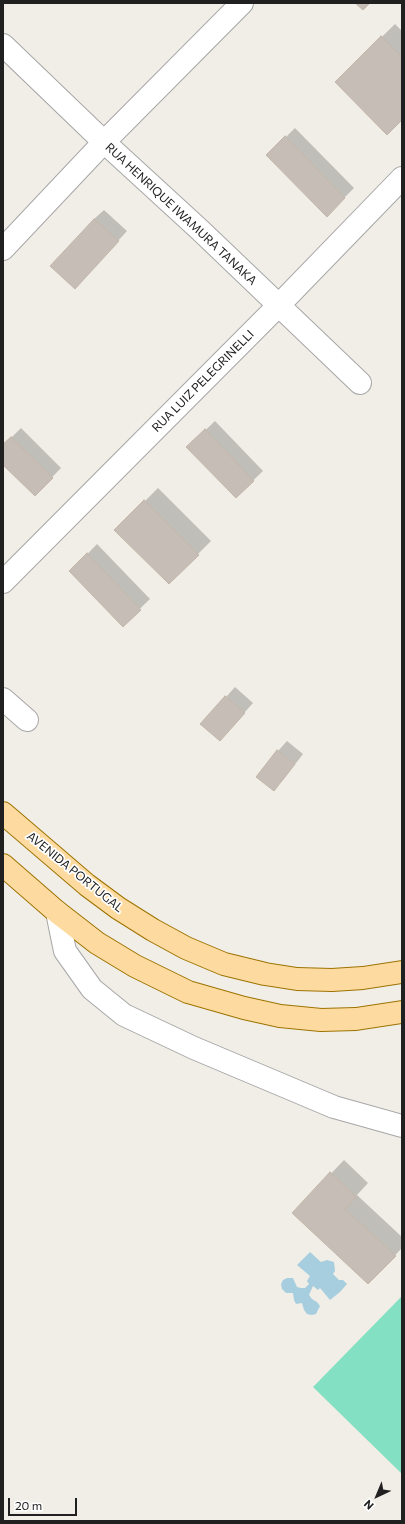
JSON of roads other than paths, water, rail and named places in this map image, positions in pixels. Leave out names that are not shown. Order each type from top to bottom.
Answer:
[{"type":"main road","name":"AVENIDA PORTUGAL","points":[[3,813],[87,885],[118,908],[153,930],[186,948],[224,964],[265,974],[297,979],[325,980],[362,978],[402,972]]},
{"type":"main road","points":[[3,864],[57,912],[97,943],[135,966],[188,992],[280,1016],[321,1020],[356,1019],[402,1012]]},
{"type":"street","points":[[3,248],[104,142],[242,3]]},
{"type":"street","name":"RUA HENRIQUE IWAMURA TANAKA","points":[[3,45],[104,142],[206,235],[360,383]]},
{"type":"street","name":"RUA LUIZ PELEGRINELLI","points":[[3,582],[402,178]]},
{"type":"street","points":[[3,699],[27,720]]},
{"type":"street","points":[[57,912],[65,951],[92,989],[124,1015],[194,1048],[334,1107],[402,1126]]},
{"type":"water","points":[[310,1252],[321,1262],[327,1260],[334,1262],[335,1271],[333,1274],[339,1280],[343,1280],[347,1284],[330,1300],[320,1288],[318,1290],[313,1286],[309,1295],[320,1306],[316,1314],[312,1315],[307,1314],[302,1303],[296,1304],[293,1293],[286,1293],[282,1289],[281,1284],[283,1280],[287,1278],[293,1278],[297,1287],[305,1288],[309,1284],[307,1281],[310,1276],[297,1265]]}]
